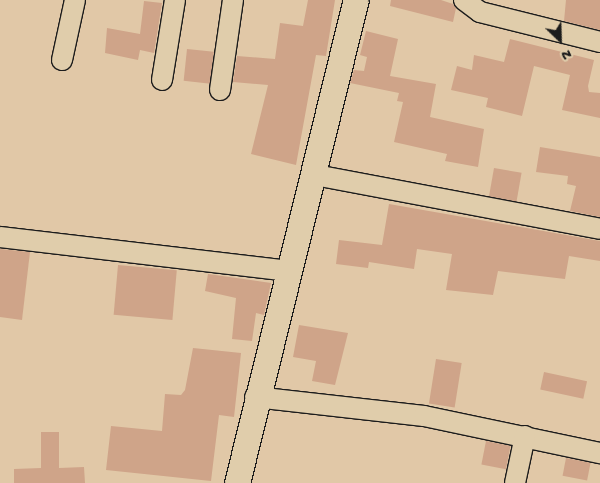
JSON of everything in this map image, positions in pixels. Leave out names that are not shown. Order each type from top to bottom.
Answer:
[{"type":"main road","points":[[236,482],[255,397],[315,175],[356,0]]},
{"type":"street","points":[[62,60],[75,0]]},
{"type":"street","points":[[162,80],[175,0]]},
{"type":"street","points":[[220,90],[233,0]]},
{"type":"street","points":[[464,0],[480,12],[600,42]]},
{"type":"street","points":[[315,175],[600,228]]},
{"type":"street","points":[[0,237],[288,271]]},
{"type":"street","points":[[255,397],[424,416],[600,453]]},
{"type":"street","points":[[515,483],[525,436]]},
{"type":"building","points":[[308,0],[335,0],[326,56],[316,55],[296,165],[251,154],[268,85],[233,82],[237,56],[275,59],[280,23],[303,26]]},
{"type":"building","points":[[391,0],[441,0],[453,4],[456,8],[453,22],[390,6]]},
{"type":"building","points":[[566,0],[600,0],[600,30],[564,21]]},
{"type":"building","points":[[144,1],[162,3],[154,53],[140,50],[138,60],[105,53],[107,28],[140,34]]},
{"type":"building","points":[[366,31],[398,39],[390,76],[436,84],[430,117],[484,129],[478,167],[445,161],[447,154],[394,142],[403,102],[397,101],[399,93],[350,83],[354,70],[364,71],[367,57],[360,55]]},
{"type":"building","points":[[510,39],[594,60],[588,86],[589,92],[600,93],[600,118],[562,110],[570,75],[534,66],[522,116],[486,107],[488,98],[451,90],[457,66],[472,70],[474,55],[504,62]]},
{"type":"building","points":[[187,49],[214,52],[211,84],[184,81]]},
{"type":"building","points":[[540,147],[600,157],[600,217],[570,211],[576,186],[567,184],[568,176],[536,172]]},
{"type":"building","points":[[494,168],[522,173],[517,201],[489,197]]},
{"type":"building","points":[[389,204],[600,241],[600,261],[569,256],[565,279],[498,271],[493,295],[446,290],[452,254],[417,249],[414,269],[369,262],[368,268],[336,264],[339,240],[382,245]]},
{"type":"building","points":[[0,249],[30,252],[22,320],[0,317]]},
{"type":"building","points":[[118,265],[177,270],[172,320],[114,315]]},
{"type":"building","points":[[208,274],[271,283],[264,315],[256,313],[252,341],[232,339],[236,298],[205,291]]},
{"type":"building","points":[[299,325],[348,333],[335,385],[312,381],[316,361],[293,357]]},
{"type":"building","points":[[193,348],[241,353],[234,417],[219,415],[211,481],[106,470],[111,426],[162,431],[165,394],[181,395],[185,390]]},
{"type":"building","points":[[436,359],[462,363],[455,408],[429,403]]},
{"type":"building","points":[[544,372],[587,381],[583,399],[540,390]]},
{"type":"building","points":[[41,432],[59,432],[59,468],[84,467],[85,483],[14,483],[14,469],[41,468]]},
{"type":"building","points":[[486,441],[511,446],[506,469],[481,465]]},
{"type":"building","points":[[566,458],[591,463],[587,480],[563,476]]}]
